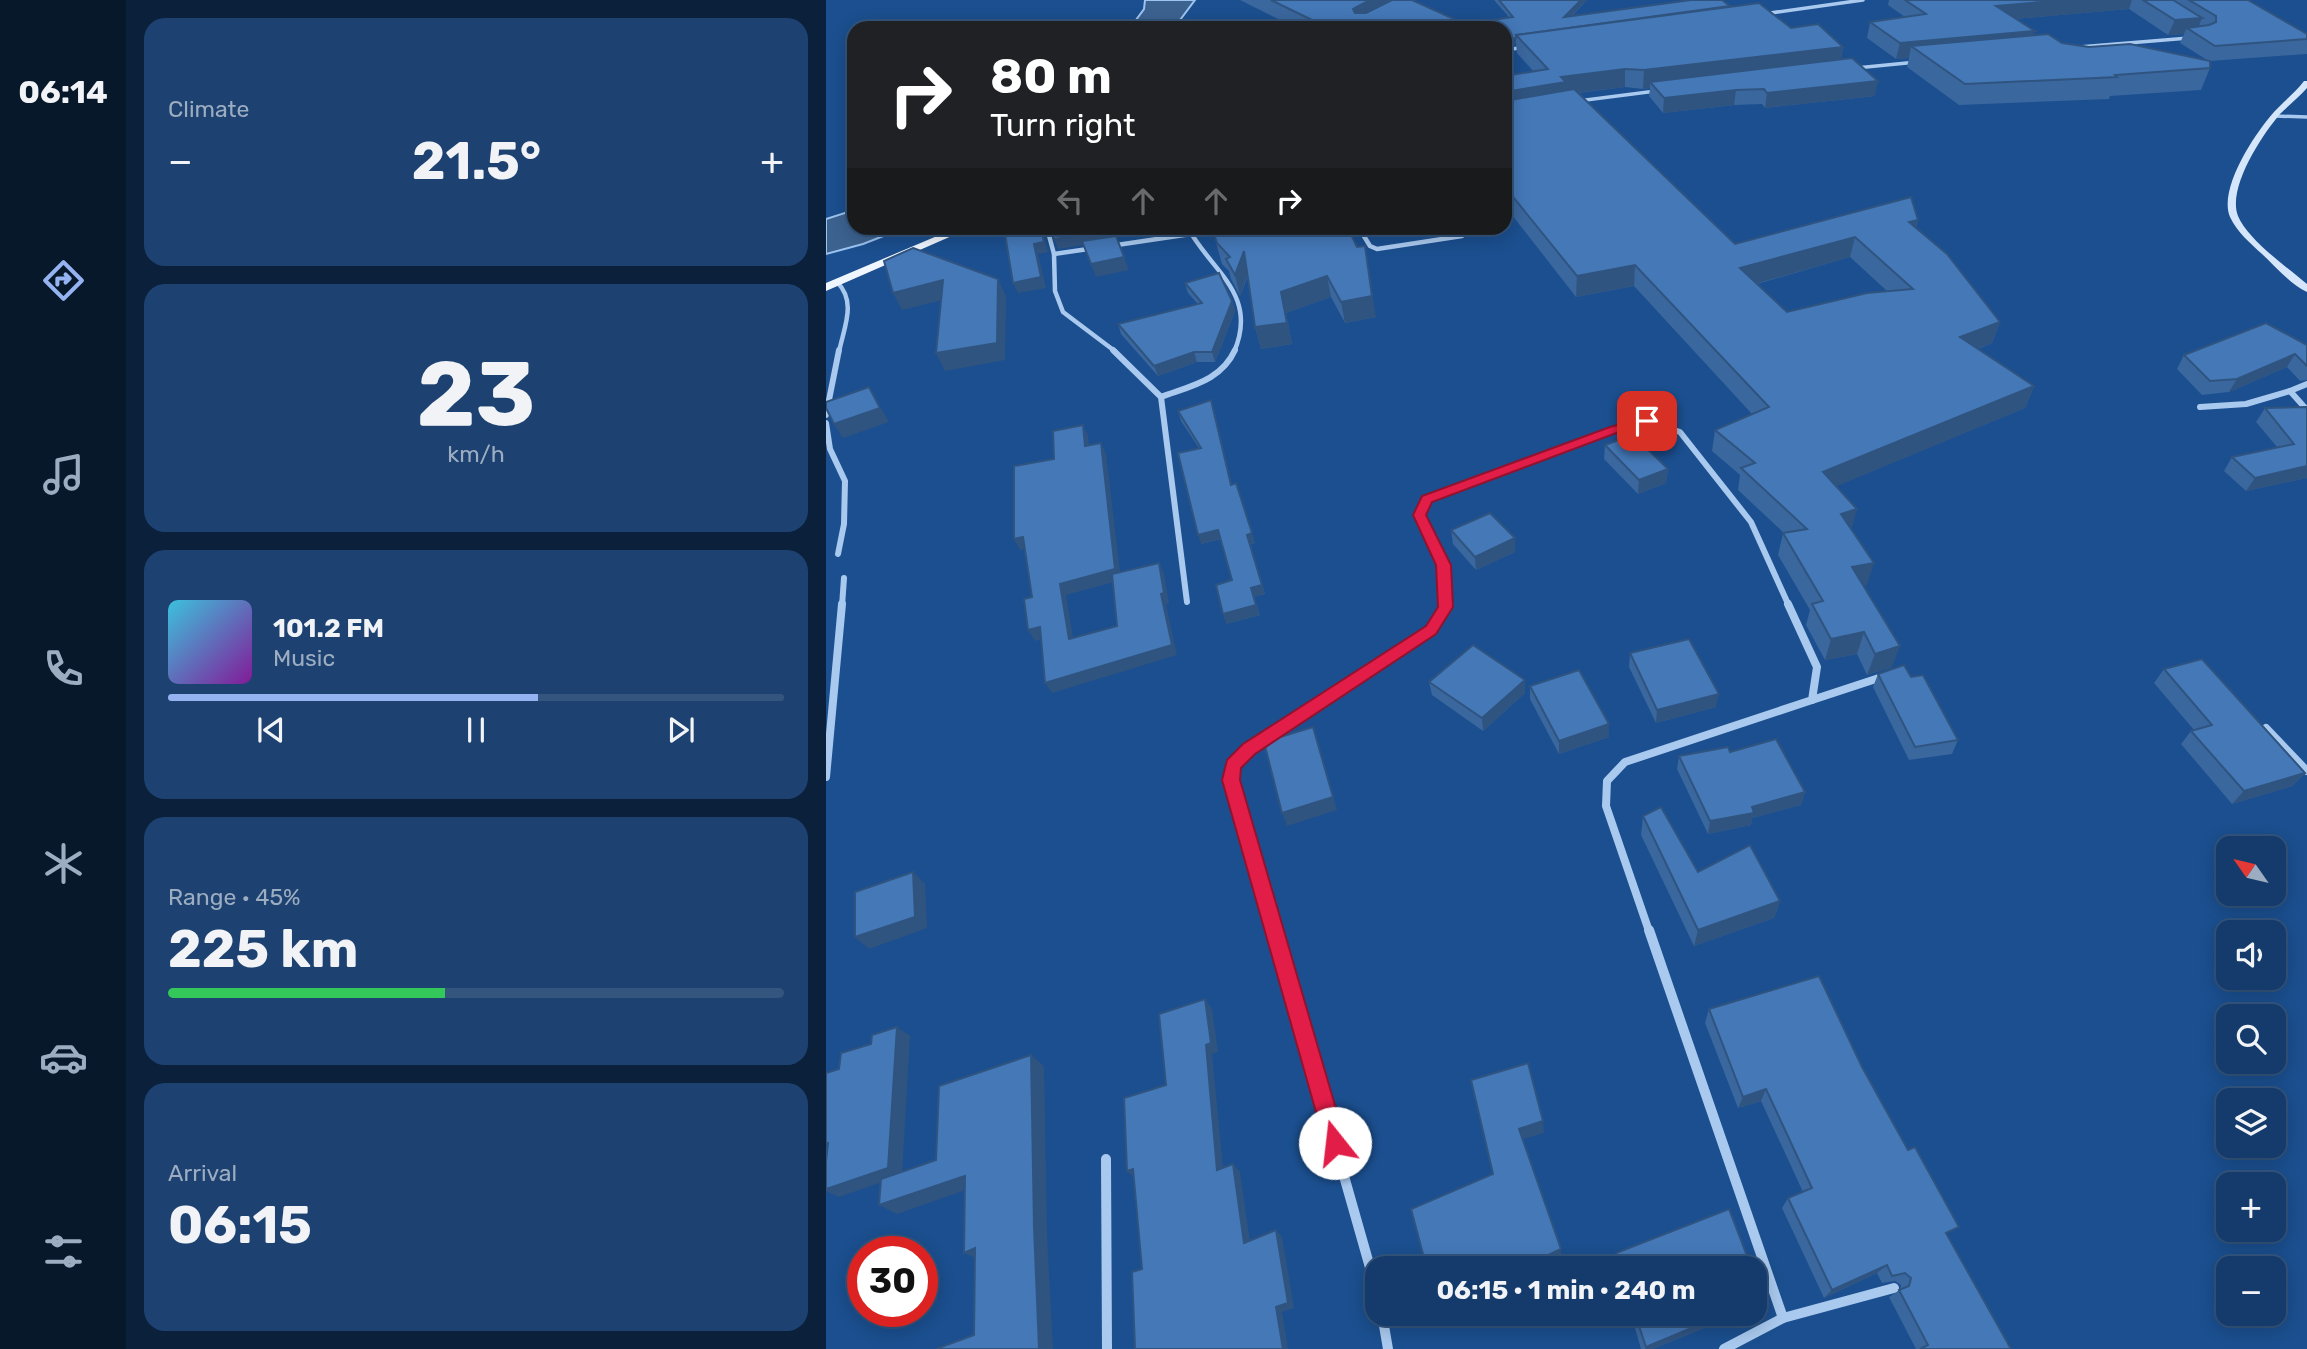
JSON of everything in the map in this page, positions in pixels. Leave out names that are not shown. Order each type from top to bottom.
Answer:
[{"type":"main road","points":[[832,285],[948,235]]},
{"type":"street","points":[[1760,15],[1863,0]]},
{"type":"street","points":[[2067,48],[2200,37]]},
{"type":"street","points":[[1512,49],[1527,47]]},
{"type":"street","points":[[1851,69],[1920,61]]},
{"type":"street","points":[[2307,83],[2274,116],[2244,163],[2230,200],[2233,215],[2243,229],[2307,289]]},
{"type":"street","points":[[1576,101],[1659,90]]},
{"type":"street","points":[[2274,116],[2307,117]]},
{"type":"street","points":[[1049,235],[1054,254],[1055,291],[1063,312],[1117,353],[1161,397],[1187,602]]},
{"type":"street","points":[[1054,254],[1184,235]]},
{"type":"street","points":[[1161,397],[1227,368],[1237,351],[1241,323],[1235,290],[1192,235]]},
{"type":"street","points":[[1363,235],[1370,246],[1387,249],[1462,236]]},
{"type":"street","points":[[826,415],[849,300],[846,291],[832,285]]},
{"type":"street","points":[[2200,407],[2232,407],[2260,403],[2307,384]]},
{"type":"street","points":[[2290,391],[2307,410]]},
{"type":"street","points":[[1367,1256],[1231,780],[1233,765],[1249,749],[1431,630],[1446,607],[1444,565],[1419,515],[1426,499],[1614,430],[1647,421],[1680,432],[1751,522],[1817,667],[1812,701]]},
{"type":"street","points":[[826,423],[831,449],[845,481],[844,524],[838,554]]},
{"type":"street","points":[[826,777],[844,578]]},
{"type":"street","points":[[1783,1318],[1605,806],[1607,780],[1625,762],[1896,673]]},
{"type":"street","points":[[2266,728],[2307,771]]},
{"type":"street","points":[[1106,1159],[1107,1349]]},
{"type":"street","points":[[1724,1349],[1783,1318],[1894,1288]]},
{"type":"street","points":[[1384,1326],[1388,1349]]},
{"type":"water","points":[[1145,0],[1195,0],[1179,21],[1135,21],[1144,9]]},
{"type":"water","points":[[847,212],[847,235],[886,235],[826,254],[826,219]]},
{"type":"building","points":[[1271,0],[1370,0],[1353,9],[1355,13],[1366,13],[1392,0],[1412,0],[1458,21],[1308,21],[1312,20]]},
{"type":"building","points":[[1499,0],[1581,0],[1564,17],[1691,0],[1722,0],[1730,6],[1516,35],[1516,38],[1512,39],[1512,21],[1492,20],[1513,17]]},
{"type":"building","points":[[1905,0],[2065,0],[1996,6],[2035,31],[1900,43],[1870,22],[1926,14]]},
{"type":"building","points":[[2143,0],[2173,0],[2202,18],[2175,20]]},
{"type":"building","points":[[2189,0],[2248,0],[2307,34],[2307,39],[2215,46],[2187,28],[2209,25],[2216,22],[2216,16]]},
{"type":"building","points":[[1759,3],[1791,28],[1818,24],[1843,47],[1561,77],[1566,82],[1512,91],[1512,75],[1548,69],[1516,35]]},
{"type":"building","points":[[2048,34],[2062,43],[2089,47],[2130,44],[2210,61],[2210,68],[2115,75],[2117,77],[1965,84],[1911,46]]},
{"type":"building","points":[[1852,58],[1878,81],[1767,93],[1764,89],[1736,90],[1664,98],[1650,82]]},
{"type":"building","points":[[1574,89],[1735,244],[1911,197],[1918,220],[1909,222],[1947,254],[2000,322],[1960,337],[2034,386],[1823,472],[1857,509],[1841,514],[1874,563],[1852,567],[1900,646],[1875,654],[1864,632],[1831,639],[1812,604],[1823,601],[1783,533],[1807,529],[1741,468],[1755,463],[1715,430],[1769,407],[1635,265],[1577,276],[1512,196],[1512,100]],"holes":[[[1855,237],[1913,289],[1867,293],[1787,312],[1740,268]]]},
{"type":"building","points":[[1005,235],[1042,235],[1044,242],[1034,244],[1041,277],[1013,283]]},
{"type":"building","points":[[1053,235],[1080,235],[1054,239]]},
{"type":"building","points":[[1214,235],[1351,235],[1357,247],[1365,246],[1372,296],[1341,302],[1327,276],[1281,292],[1287,323],[1255,327],[1244,251],[1235,275],[1226,259],[1230,257],[1217,243]]},
{"type":"building","points":[[1116,236],[1124,257],[1091,264],[1082,241]]},
{"type":"building","points":[[913,248],[998,279],[997,343],[936,353],[943,280],[893,293],[884,261]]},
{"type":"building","points":[[1219,273],[1232,301],[1212,352],[1194,352],[1154,366],[1118,324],[1202,303],[1185,283]]},
{"type":"building","points":[[2266,323],[2307,345],[2307,366],[2295,354],[2237,379],[2210,381],[2184,355]]},
{"type":"building","points":[[869,387],[880,408],[834,424],[826,402]]},
{"type":"building","points":[[1211,400],[1231,485],[1236,483],[1252,533],[1247,535],[1262,585],[1251,588],[1256,605],[1223,614],[1216,585],[1232,580],[1218,530],[1198,535],[1178,453],[1201,448],[1178,411]]},
{"type":"building","points":[[2307,407],[2307,466],[2255,478],[2232,457],[2294,444],[2265,408]]},
{"type":"building","points":[[1083,425],[1085,446],[1101,443],[1115,569],[1060,584],[1069,639],[1117,626],[1112,574],[1159,563],[1164,593],[1161,594],[1172,645],[1045,683],[1040,627],[1028,630],[1024,599],[1032,597],[1023,537],[1014,539],[1014,466],[1054,459],[1053,431]]},
{"type":"building","points":[[1633,435],[1668,469],[1639,480],[1605,445]]},
{"type":"building","points":[[1490,513],[1515,538],[1475,557],[1451,530]]},
{"type":"building","points":[[1689,639],[1719,694],[1657,710],[1630,653]]},
{"type":"building","points":[[1473,645],[1525,680],[1482,718],[1429,682]]},
{"type":"building","points":[[2202,659],[2305,773],[2244,791],[2191,731],[2212,725],[2164,669]]},
{"type":"building","points":[[1904,665],[1911,677],[1923,675],[1958,740],[1915,747],[1878,674]]},
{"type":"building","points":[[1579,670],[1609,724],[1559,741],[1530,686]]},
{"type":"building","points":[[1313,727],[1333,797],[1282,813],[1264,742]]},
{"type":"building","points":[[1776,739],[1805,792],[1752,807],[1754,813],[1710,821],[1679,756],[1728,747],[1730,752]]},
{"type":"building","points":[[1661,807],[1698,872],[1750,845],[1780,901],[1698,930],[1643,816]]},
{"type":"building","points":[[913,872],[915,917],[855,937],[855,892]]},
{"type":"building","points":[[1819,976],[1862,1067],[1908,1150],[1915,1147],[1959,1227],[1946,1233],[2011,1349],[1920,1349],[1928,1345],[1899,1290],[1909,1286],[1911,1278],[1905,1273],[1892,1276],[1887,1265],[1832,1290],[1788,1198],[1812,1188],[1766,1089],[1743,1097],[1709,1009]]},
{"type":"building","points":[[1205,999],[1211,1043],[1206,1045],[1217,1170],[1233,1164],[1244,1243],[1276,1230],[1288,1303],[1276,1307],[1283,1349],[1135,1349],[1132,1272],[1142,1269],[1133,1169],[1127,1171],[1124,1098],[1166,1085],[1159,1014]]},
{"type":"building","points":[[897,1027],[888,1168],[826,1189],[826,1073],[839,1069],[841,1053],[871,1044],[872,1035]]},
{"type":"building","points":[[1031,1055],[1039,1349],[936,1349],[974,1335],[975,1248],[964,1253],[965,1176],[879,1205],[881,1179],[936,1160],[939,1086]]},
{"type":"building","points":[[1528,1063],[1543,1121],[1519,1129],[1561,1249],[1546,1256],[1424,1256],[1411,1209],[1493,1174],[1471,1080]]},
{"type":"building","points":[[1729,1209],[1747,1256],[1617,1256],[1616,1253]]},
{"type":"building","points":[[1639,1326],[1696,1326],[1646,1347]]},
{"type":"route","points":[[1335,1143],[1231,780],[1233,765],[1249,749],[1431,630],[1446,607],[1444,565],[1419,515],[1426,499],[1614,430],[1647,421]]}]
